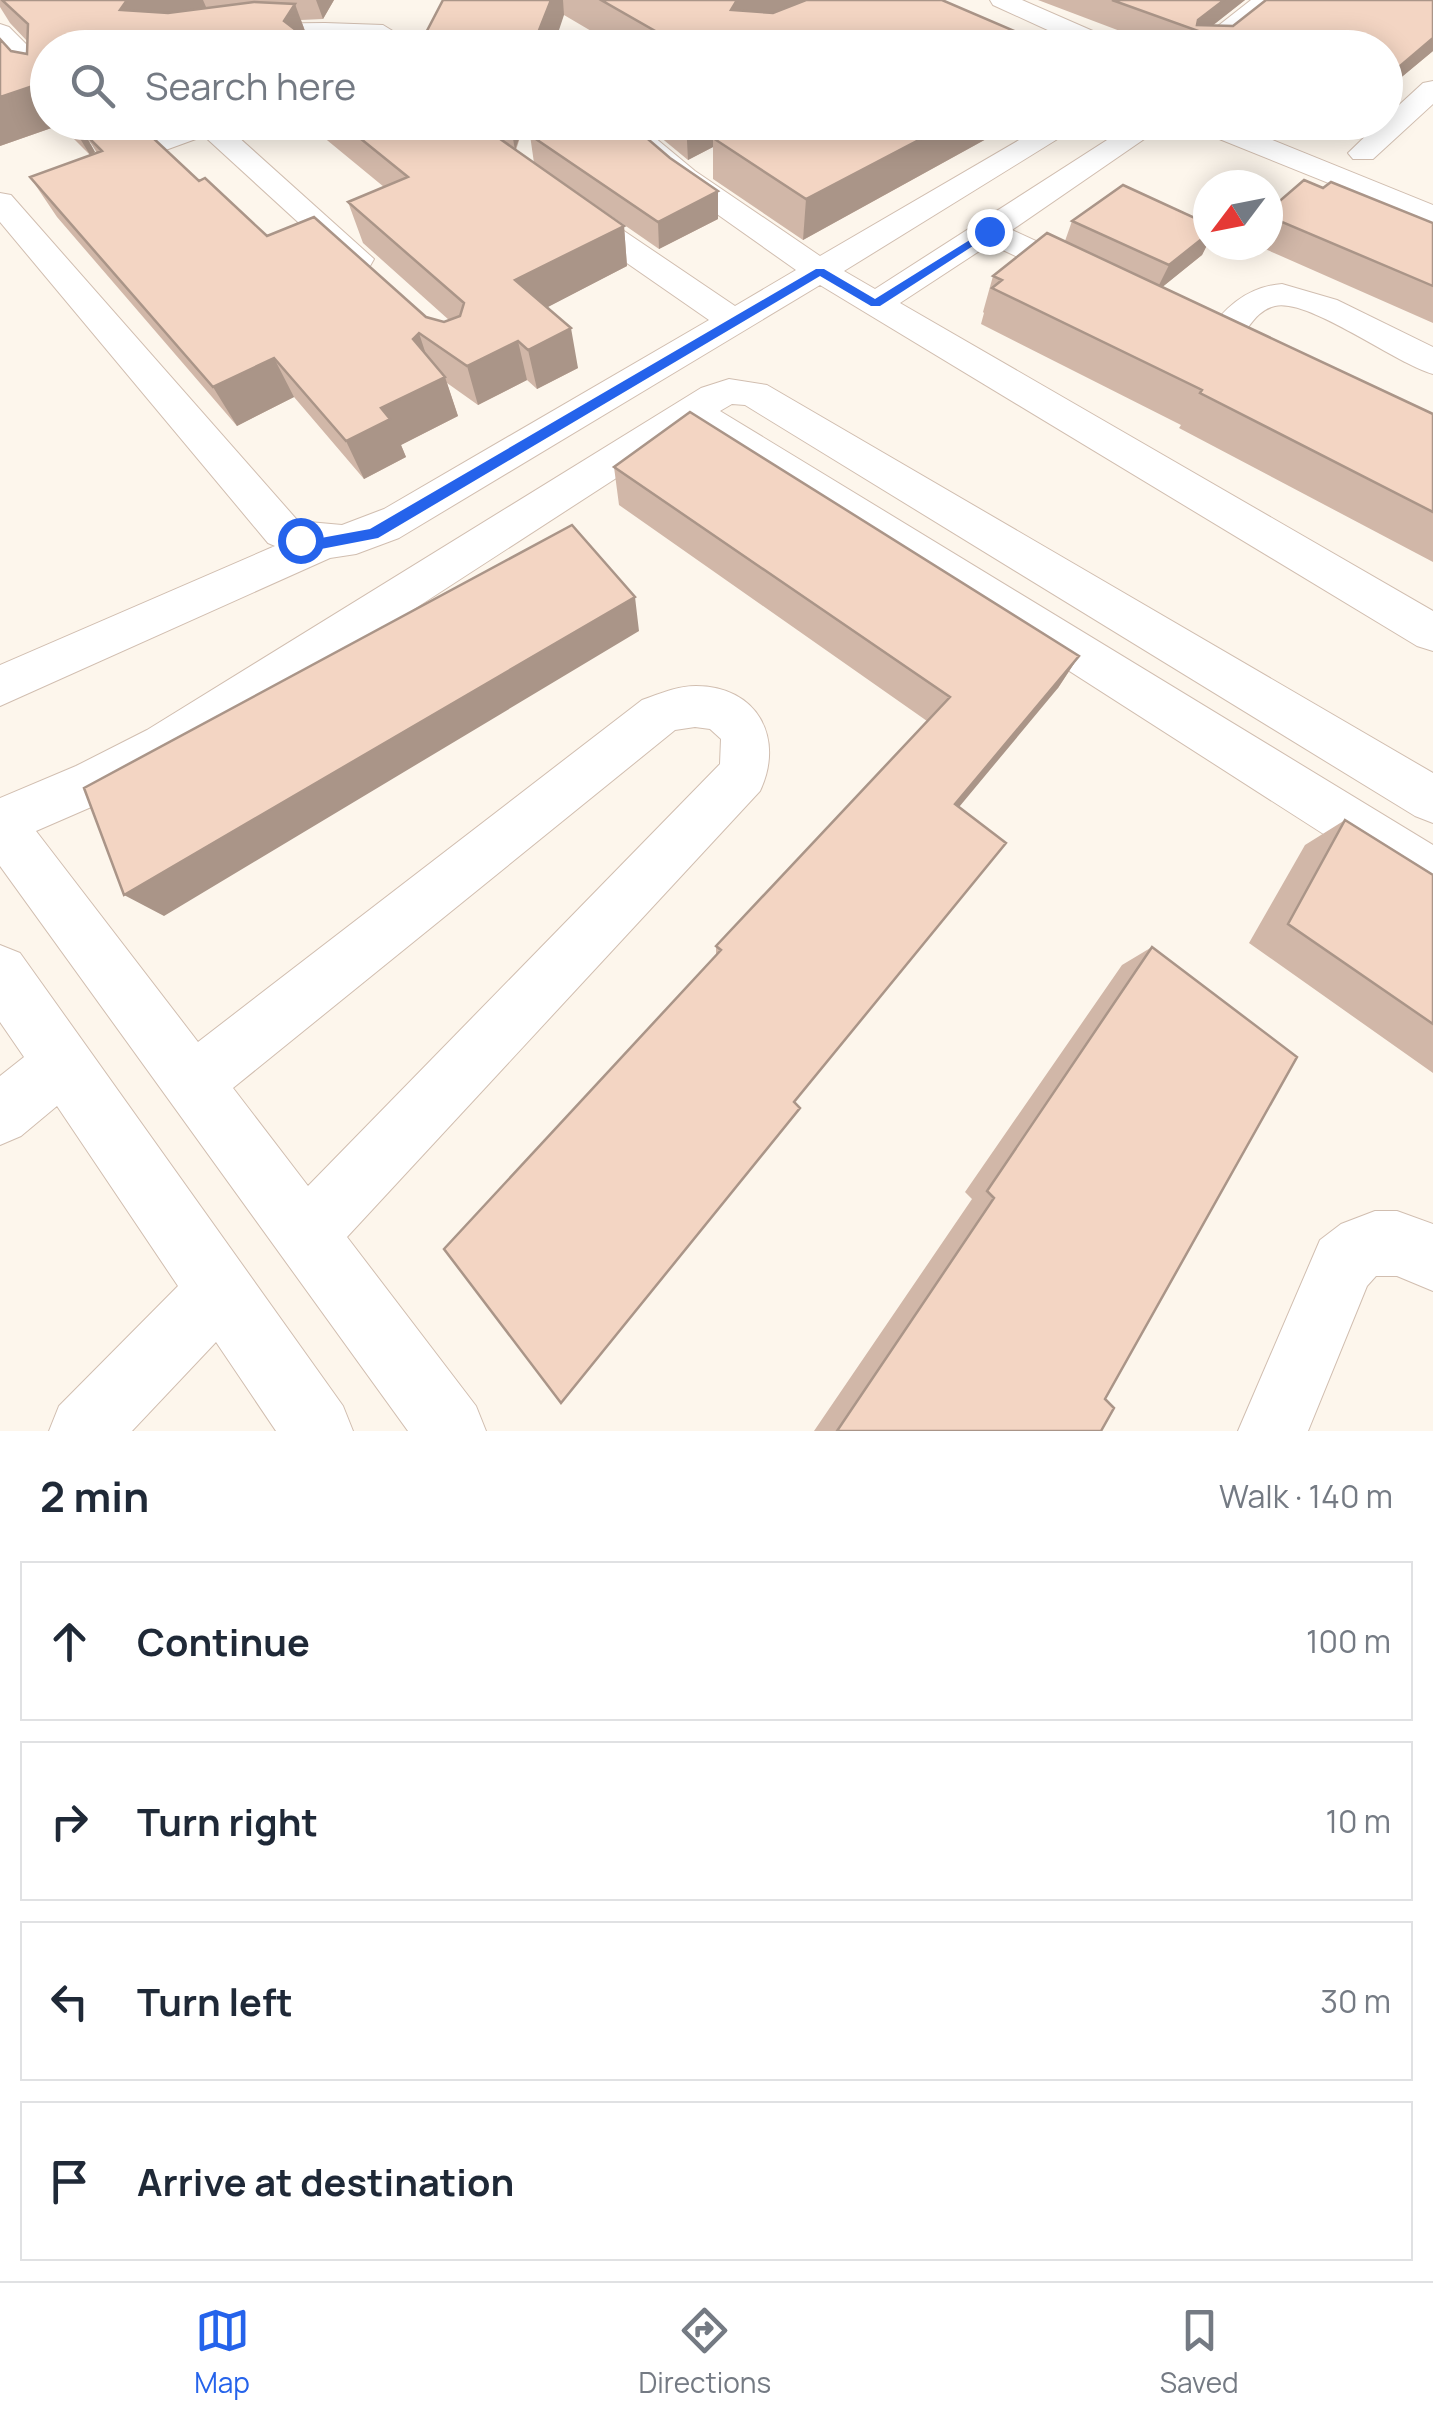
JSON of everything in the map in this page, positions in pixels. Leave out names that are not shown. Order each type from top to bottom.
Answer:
[{"type":"street","points":[[215,30],[229,0]]},
{"type":"street","points":[[1002,0],[1069,30]]},
{"type":"street","points":[[1226,30],[1267,0]]},
{"type":"street","points":[[245,30],[385,30]]},
{"type":"street","points":[[0,32],[30,63]]},
{"type":"street","points":[[1403,112],[1433,90]]},
{"type":"street","points":[[104,140],[121,158]]},
{"type":"street","points":[[69,176],[169,140]]},
{"type":"street","points":[[229,140],[382,281]]},
{"type":"street","points":[[649,140],[700,169],[820,271],[1433,633]]},
{"type":"street","points":[[0,686],[321,544],[373,534],[1042,140]]},
{"type":"street","points":[[1108,140],[1121,146]]},
{"type":"street","points":[[876,304],[1130,140]]},
{"type":"street","points":[[1246,140],[1433,216]]},
{"type":"street","points":[[1364,140],[1352,149],[1398,167]]},
{"type":"street","points":[[549,194],[735,322]]},
{"type":"street","points":[[9,204],[283,532],[321,544]]},
{"type":"street","points":[[989,231],[1114,290]]},
{"type":"street","points":[[1220,340],[1260,298],[1278,294],[1303,299],[1433,362]]},
{"type":"street","points":[[1185,323],[1256,357]]},
{"type":"street","points":[[451,1431],[0,823],[164,746],[729,390],[754,394],[1433,800]]},
{"type":"street","points":[[692,411],[1433,874]]},
{"type":"street","points":[[193,1083],[659,714],[678,706],[699,704],[736,720],[746,738],[749,756],[744,775],[305,1234]]},
{"type":"street","points":[[0,973],[318,1431]]},
{"type":"street","points":[[0,1115],[62,1062]]},
{"type":"street","points":[[1272,1431],[1343,1263],[1358,1247],[1379,1241],[1404,1244],[1433,1258]]},
{"type":"street","points":[[84,1431],[220,1290]]},
{"type":"building","points":[[2,0],[127,0],[120,10],[168,13],[254,2],[295,4],[284,21],[296,30],[30,30],[30,87],[0,97],[0,39],[11,51],[27,54],[28,24]]},
{"type":"building","points":[[443,0],[551,0],[539,30],[427,30]]},
{"type":"building","points":[[601,0],[737,0],[731,10],[773,13],[806,0],[942,0],[1012,30],[654,30]]},
{"type":"building","points":[[1112,0],[1224,0],[1197,25],[1233,26],[1266,0],[1433,0],[1433,38],[1403,64],[1403,30],[1196,30]]},
{"type":"building","points":[[91,140],[155,140],[199,181],[205,178],[267,236],[314,217],[426,317],[444,322],[460,316],[464,303],[348,202],[408,177],[362,140],[502,140],[624,226],[515,280],[571,328],[528,350],[518,341],[467,366],[419,333],[413,339],[445,377],[381,408],[390,419],[346,441],[274,358],[213,387],[30,177],[102,151]]},
{"type":"building","points":[[537,140],[649,140],[718,191],[658,222]]},
{"type":"building","points":[[716,140],[919,140],[806,199]]},
{"type":"building","points":[[1304,180],[1323,188],[1331,182],[1433,223],[1433,286],[1283,222],[1283,198]]},
{"type":"building","points":[[1123,185],[1193,217],[1193,246],[1169,265],[1072,221]]},
{"type":"building","points":[[1047,233],[1433,414],[1433,512],[1200,393],[1202,390],[992,288],[1002,280],[993,276]]},
{"type":"building","points":[[690,412],[1079,656],[955,804],[1006,843],[794,1102],[800,1108],[561,1403],[444,1249],[721,950],[716,946],[950,697],[614,467]]},
{"type":"building","points":[[572,525],[635,597],[124,895],[84,788]]},
{"type":"building","points":[[1345,820],[1433,875],[1433,1024],[1288,924]]},
{"type":"building","points":[[1152,947],[1297,1057],[1105,1399],[1114,1408],[1101,1431],[837,1431],[994,1198],[987,1191]]},
{"type":"route","points":[[300,540],[321,544],[373,534],[820,271],[876,304],[989,231]]}]
